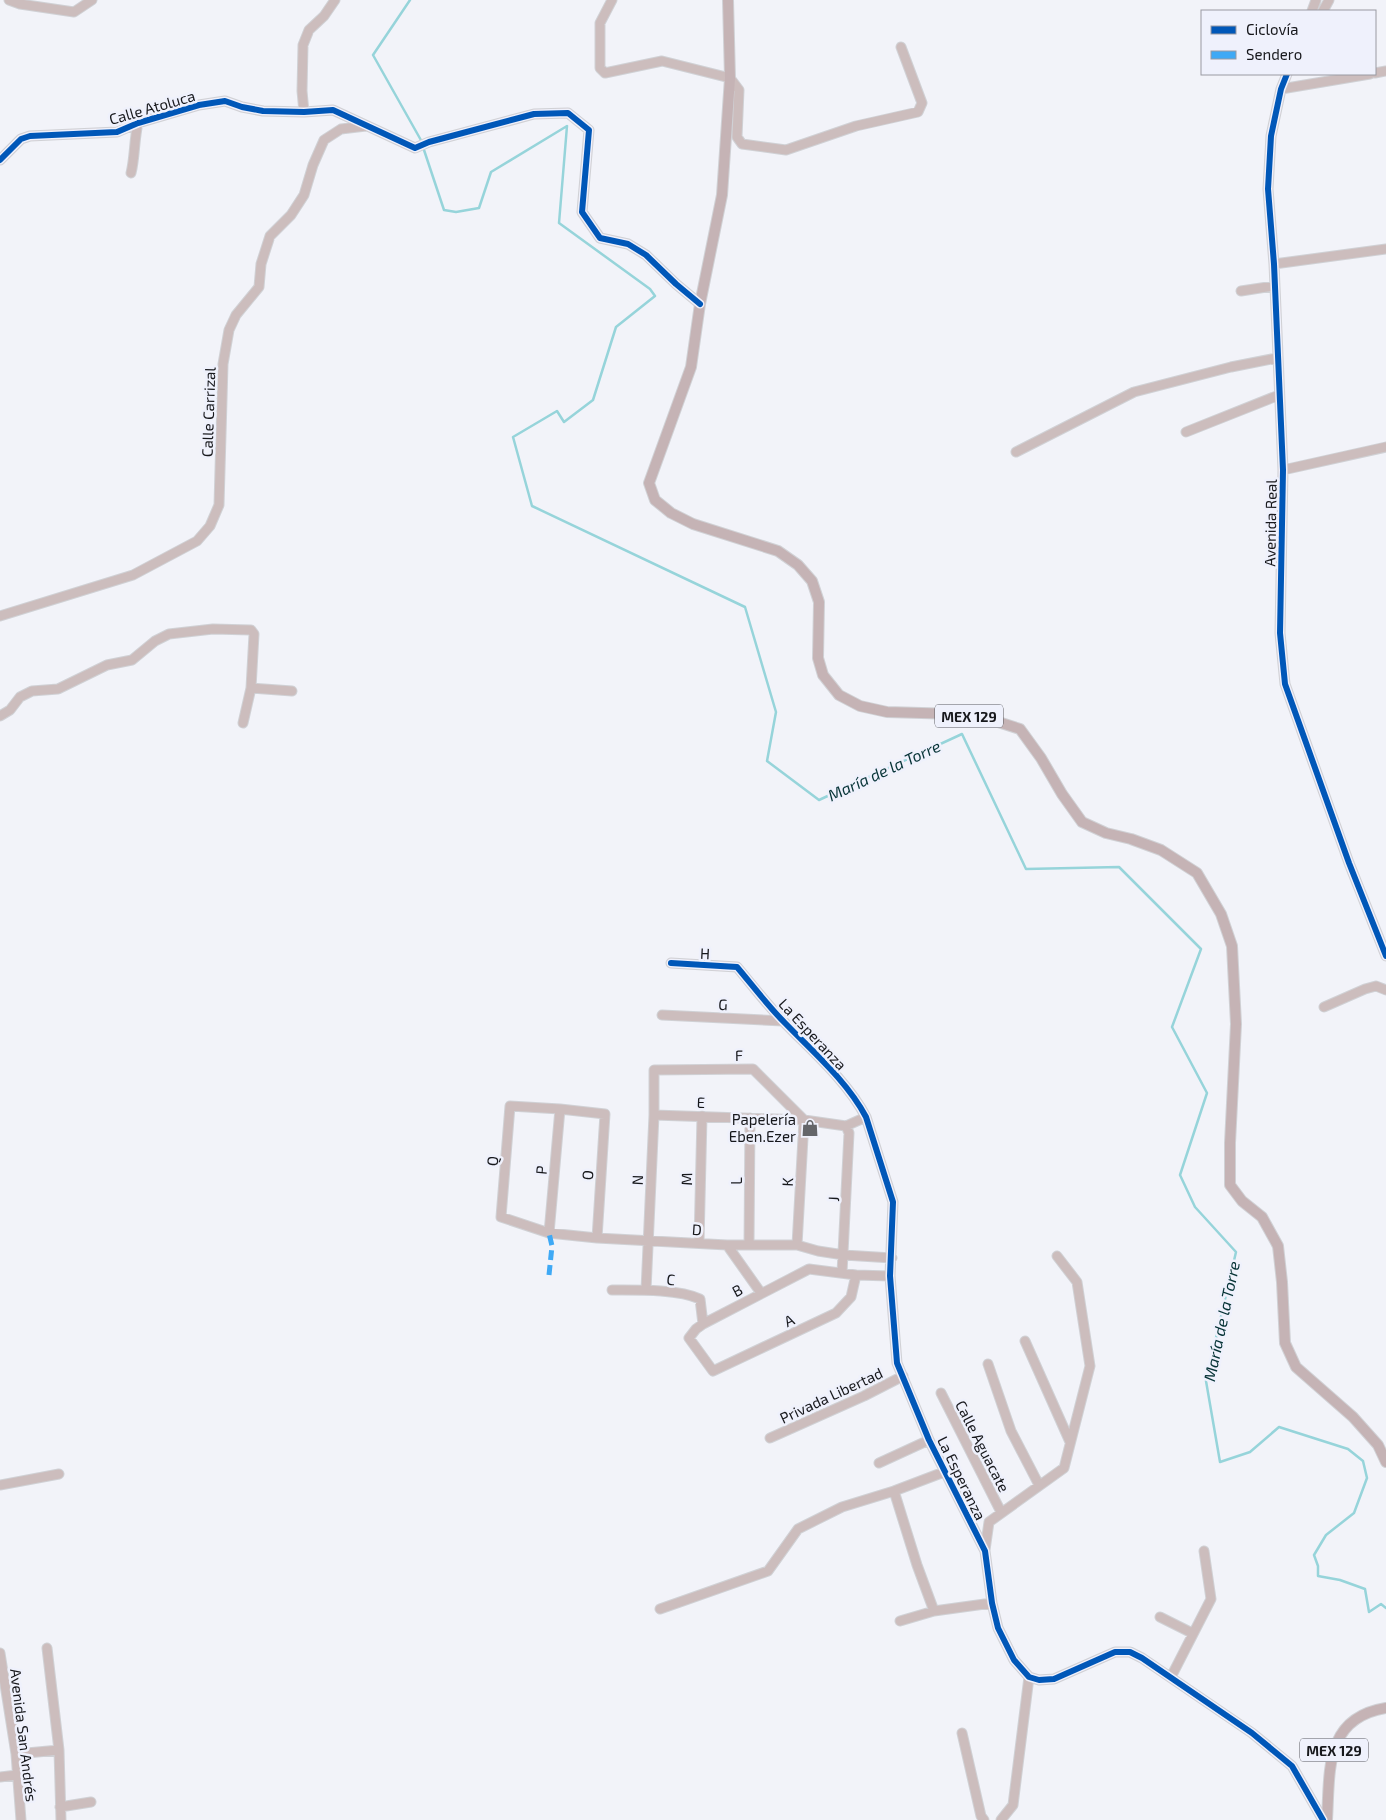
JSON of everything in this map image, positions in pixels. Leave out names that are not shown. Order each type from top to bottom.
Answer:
[{"type":"main road","name":"MEX 129","points":[[728,0],[730,78],[722,195],[700,304],[691,367],[649,483],[655,500],[671,514],[694,524],[778,551],[798,565],[812,581],[818,602],[818,658],[822,676],[839,695],[860,706],[887,712],[956,714],[992,720],[1020,729],[1082,822],[1106,833],[1161,850],[1197,873],[1220,914],[1232,946],[1236,1024],[1230,1143],[1230,1185],[1242,1201],[1262,1217],[1278,1246],[1285,1343],[1296,1368],[1353,1417],[1378,1445],[1386,1462]]},
{"type":"main road","name":"MEX 129","points":[[1327,1820],[1331,1758],[1337,1740],[1346,1728],[1359,1718],[1376,1710],[1386,1708]]},
{"type":"street","points":[[9,0],[20,4],[74,12],[92,0]]},
{"type":"street","points":[[304,112],[302,91],[303,44],[309,30],[324,16],[335,0]]},
{"type":"street","points":[[612,0],[600,23],[600,68],[605,72],[662,61],[730,78],[739,90],[737,137],[742,144],[786,150],[856,126],[918,112],[922,103],[901,47]]},
{"type":"street","name":"Avenida Real","points":[[1287,75],[1281,89],[1271,136],[1268,189],[1274,264],[1277,358],[1284,470],[1280,633],[1285,684],[1349,863],[1386,956]]},
{"type":"street","points":[[1281,89],[1364,75]]},
{"type":"street","name":"Calle Atoluca","points":[[0,160],[21,139],[30,136],[117,132],[138,123],[199,105],[225,101],[242,107],[264,110],[304,112],[333,110],[416,148],[429,142],[534,114],[568,113],[589,130],[582,212],[600,238],[628,244],[646,255],[700,304]]},
{"type":"street","points":[[131,174],[138,123]]},
{"type":"street","name":"Calle Carrizal","points":[[0,616],[133,575],[197,541],[210,526],[219,505],[223,364],[228,330],[236,315],[259,288],[261,264],[270,236],[291,215],[304,195],[313,165],[324,140],[341,129],[366,126]]},
{"type":"street","points":[[1274,264],[1386,249]]},
{"type":"street","points":[[1241,291],[1274,286]]},
{"type":"street","points":[[1016,452],[1134,392],[1277,358]]},
{"type":"street","points":[[1186,432],[1279,395]]},
{"type":"street","points":[[1284,470],[1386,447]]},
{"type":"street","points":[[0,716],[10,710],[20,697],[32,691],[58,689],[107,665],[132,660],[155,641],[169,634],[213,629],[251,630],[254,634],[251,688],[244,723]]},
{"type":"street","points":[[251,688],[292,691]]},
{"type":"street","name":"H","points":[[671,963],[737,967]]},
{"type":"street","name":"La Esperanza","points":[[737,967],[783,1021],[831,1070],[859,1104],[866,1117],[893,1202],[890,1276],[897,1363],[944,1472],[985,1550],[992,1603],[998,1628],[1014,1660],[1029,1677]]},
{"type":"street","points":[[1324,1006],[1376,986],[1386,990]]},
{"type":"street","name":"G","points":[[662,1014],[783,1021]]},
{"type":"street","name":"F","points":[[654,1070],[754,1069],[804,1120]]},
{"type":"street","name":"N","points":[[646,1290],[654,1114],[654,1070]]},
{"type":"street","name":"Q","points":[[501,1218],[510,1106],[560,1109]]},
{"type":"street","name":"O","points":[[560,1109],[605,1114],[597,1238]]},
{"type":"street","name":"P","points":[[549,1233],[560,1109]]},
{"type":"street","name":"E","points":[[654,1114],[804,1120],[846,1126]]},
{"type":"street","name":"M","points":[[699,1243],[702,1116]]},
{"type":"street","points":[[846,1126],[866,1117]]},
{"type":"street","name":"L","points":[[749,1245],[750,1118]]},
{"type":"street","name":"K","points":[[797,1245],[804,1120]]},
{"type":"street","name":"J","points":[[842,1273],[849,1133],[846,1126]]},
{"type":"street","name":"D","points":[[501,1218],[549,1233],[597,1238],[727,1245],[797,1245],[818,1252],[892,1258]]},
{"type":"street","points":[[727,1245],[760,1293]]},
{"type":"street","points":[[985,1550],[989,1522],[1064,1468],[1090,1366],[1077,1282],[1057,1256]]},
{"type":"street","name":"B","points":[[713,1371],[689,1338],[696,1329],[760,1293],[809,1269],[842,1273]]},
{"type":"street","points":[[842,1273],[890,1276]]},
{"type":"street","name":"A","points":[[713,1371],[836,1313],[851,1297],[856,1274]]},
{"type":"street","name":"C","points":[[612,1290],[646,1290],[692,1295],[700,1299],[703,1324]]},
{"type":"street","points":[[1026,1341],[1070,1442]]},
{"type":"street","points":[[988,1364],[1010,1431],[1039,1485]]},
{"type":"street","name":"Privada Libertad","points":[[770,1438],[864,1396],[903,1376]]},
{"type":"street","name":"Calle Aguacate","points":[[941,1393],[1001,1512]]},
{"type":"street","points":[[879,1463],[929,1440]]},
{"type":"street","points":[[660,1609],[768,1571],[798,1529],[842,1508],[894,1492],[944,1472]]},
{"type":"street","points":[[0,1485],[59,1474]]},
{"type":"street","points":[[894,1492],[934,1611]]},
{"type":"street","points":[[1171,1678],[1192,1633],[1211,1599],[1204,1551]]},
{"type":"street","points":[[900,1621],[934,1611],[992,1603]]},
{"type":"street","points":[[1160,1617],[1192,1633]]},
{"type":"street","points":[[48,1648],[59,1750],[61,1820]]},
{"type":"street","points":[[1001,1820],[1013,1805],[1029,1677],[1039,1680],[1054,1679],[1116,1652],[1130,1652],[1136,1655],[1252,1733],[1292,1766],[1323,1820]]},
{"type":"street","name":"Avenida San Andrés","points":[[0,1653],[16,1754],[20,1820]]},
{"type":"street","points":[[962,1733],[981,1816],[984,1820]]},
{"type":"street","points":[[16,1754],[59,1750]]},
{"type":"street","points":[[0,1777],[18,1776]]},
{"type":"street","points":[[60,1807],[91,1802]]},
{"type":"waterway","name":"María de la Torre","points":[[410,0],[373,55],[422,142]]},
{"type":"waterway","name":"María de la Torre","points":[[423,147],[444,210],[456,212],[479,208],[491,172],[567,126],[559,223],[650,289],[655,296],[616,327],[593,400],[564,422],[557,411],[513,437],[532,506],[745,607],[776,712],[767,761],[819,800],[962,734],[1026,869],[1119,867],[1201,949],[1172,1027],[1207,1093],[1180,1175],[1195,1207],[1236,1252],[1206,1381],[1220,1462],[1250,1452],[1279,1427],[1348,1449],[1363,1461],[1367,1478],[1354,1513],[1326,1535],[1314,1555],[1318,1566],[1318,1576],[1340,1580],[1365,1589],[1369,1612],[1381,1604],[1386,1608]]},
{"type":"marked path","points":[[549,1233],[552,1246],[549,1275]]},
{"type":"cycle path","points":[[1287,75],[1281,89],[1271,136],[1268,189],[1274,264],[1283,470],[1280,633],[1285,684],[1349,863],[1386,956]]},
{"type":"cycle path","points":[[0,160],[21,139],[30,136],[117,132],[138,123],[199,105],[225,101],[263,111],[304,112],[333,110],[415,148],[429,142],[534,114],[568,113],[589,130],[582,212],[600,238],[628,244],[646,255],[700,304]]},
{"type":"cycle path","points":[[671,963],[737,967],[767,1003],[839,1079],[866,1117],[893,1202],[890,1276],[897,1363],[929,1440],[985,1551],[992,1603],[998,1628],[1014,1660],[1029,1677],[1039,1680],[1054,1679],[1115,1652],[1130,1652],[1142,1658],[1252,1733],[1292,1766],[1323,1820]]},
{"type":"place","name":"Papelería Eben.Ezer","points":[[810,1128]]}]
